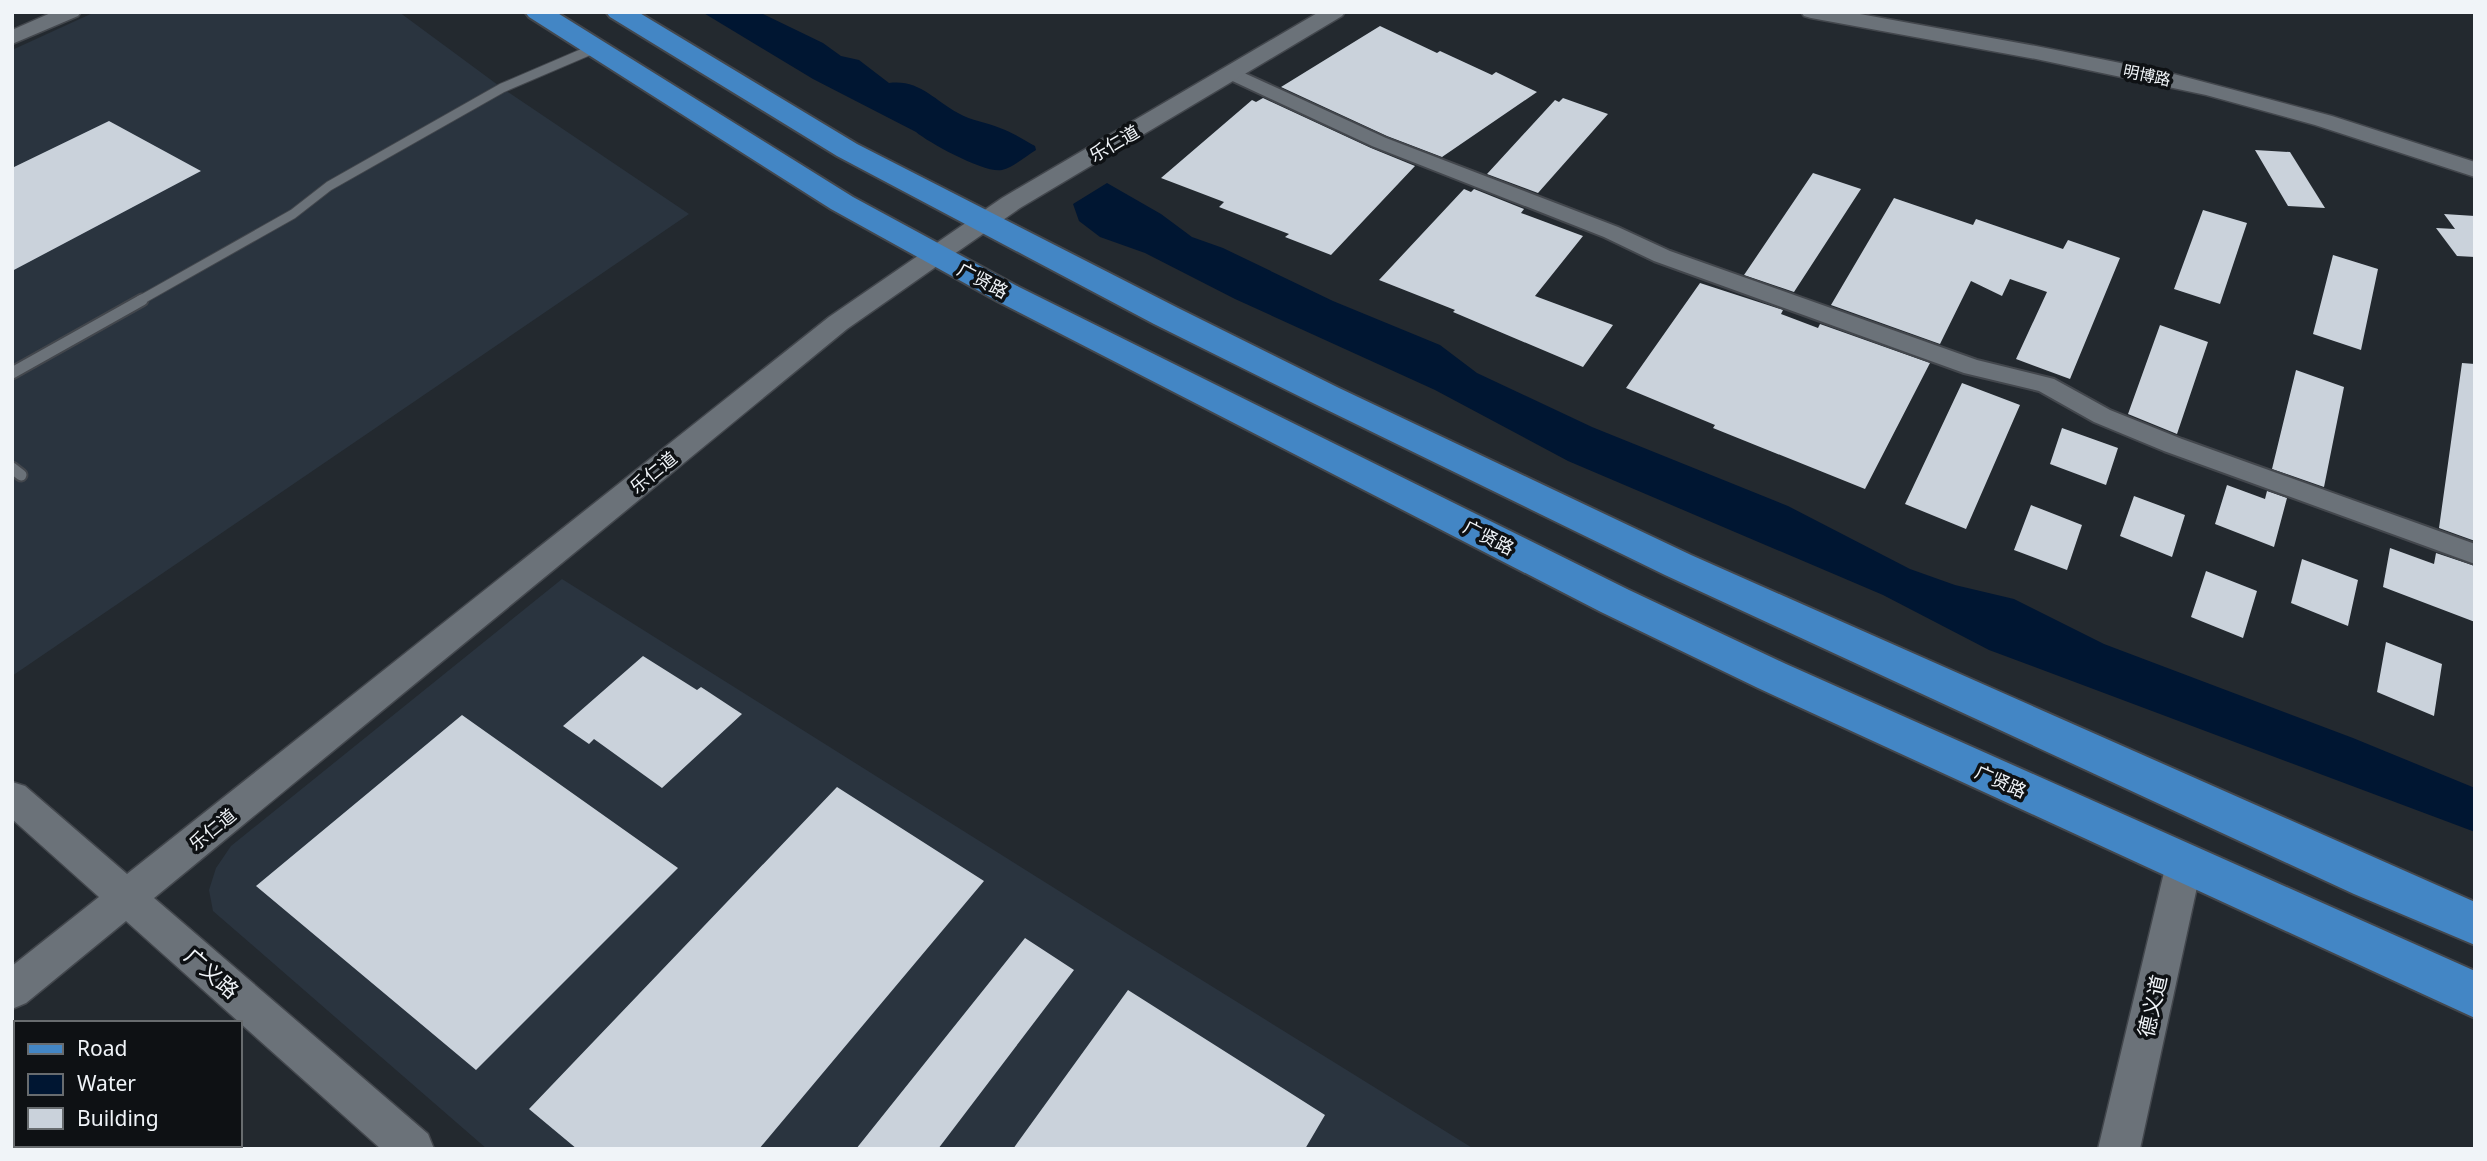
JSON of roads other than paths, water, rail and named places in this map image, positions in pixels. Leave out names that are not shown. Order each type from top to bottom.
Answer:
[{"type":"main road","name":"广贤路","points":[[538,12],[842,203],[934,254],[1615,601],[1772,676],[2475,995]]},
{"type":"main road","points":[[620,12],[803,125],[982,222],[1327,396],[1678,565],[2475,924]]},
{"type":"street","points":[[12,38],[71,12]]},
{"type":"street","name":"乐仁道","points":[[12,990],[838,323],[982,222],[1335,12]]},
{"type":"street","name":"明博路","points":[[1811,12],[2171,80],[2301,113],[2475,170]]},
{"type":"street","points":[[1231,73],[1379,142],[1486,186],[1611,232],[1662,256],[1972,367],[2046,385],[2102,416],[2173,445],[2475,554]]},
{"type":"street","name":"广义路","points":[[12,797],[413,1149]]},
{"type":"street","name":"德义道","points":[[2119,1149],[2184,864]]},
{"type":"lane","points":[[12,373],[293,214],[329,186],[502,88],[593,49]]},
{"type":"water","points":[[702,12],[759,12],[823,43],[841,56],[859,60],[889,83],[918,87],[958,113],[1009,132],[1035,146],[1036,150],[1002,170],[971,163],[813,79]]},
{"type":"water","points":[[1107,183],[1161,214],[1192,237],[1223,248],[1333,301],[1440,345],[1477,373],[1592,427],[1788,506],[1910,569],[1955,585],[2014,599],[2104,644],[2353,738],[2475,788],[2475,832],[1989,650],[1883,595],[1568,461],[1435,390],[1235,299],[1145,253],[1100,237],[1079,221],[1073,204]]}]
